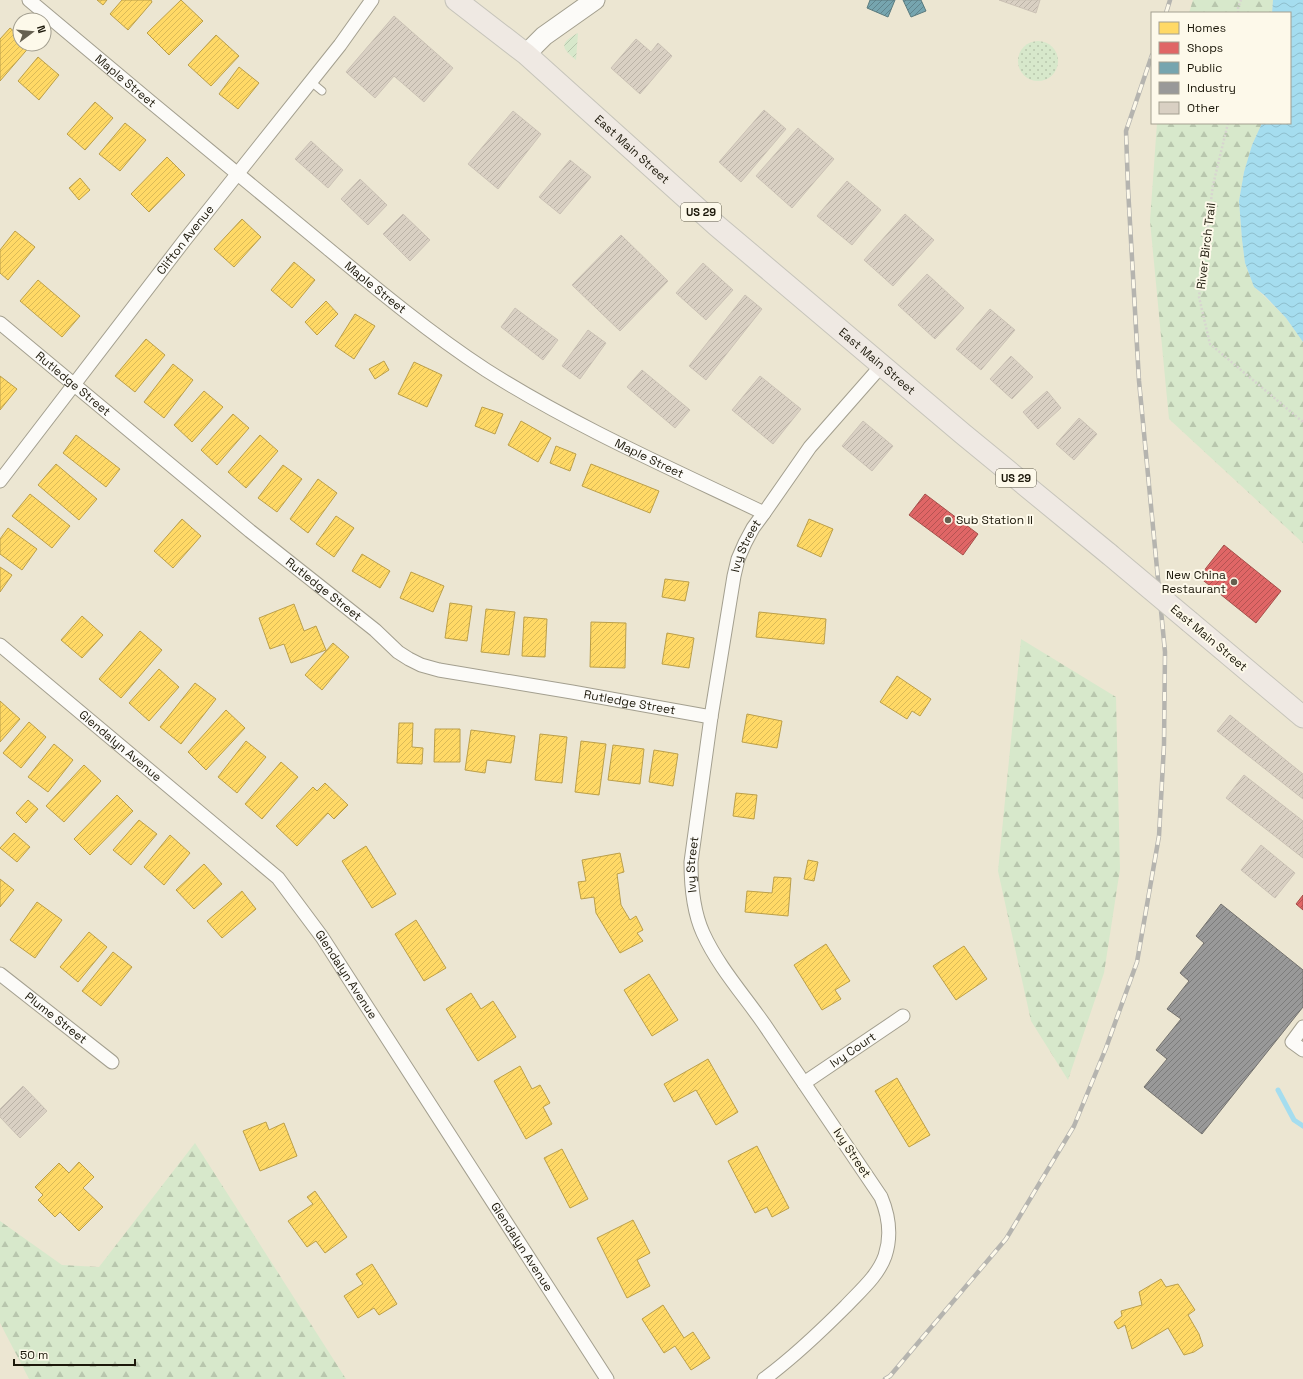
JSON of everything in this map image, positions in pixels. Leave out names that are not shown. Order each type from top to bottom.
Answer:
[{"type":"main road","name":"East Main Street","points":[[456,0],[526,54],[712,222],[963,434],[1303,717]]},
{"type":"street","name":"Maple Street","points":[[29,0],[399,307],[442,339],[531,398],[578,424],[764,513]]},
{"type":"street","name":"Clifton Avenue","points":[[0,481],[184,240],[340,45],[372,0]]},
{"type":"street","points":[[526,54],[544,36],[595,0]]},
{"type":"street","name":"Rutledge Street","points":[[0,323],[250,531],[375,630],[398,652],[409,659],[421,665],[439,670],[711,717]]},
{"type":"street","name":"Ivy Street","points":[[764,1379],[810,1341],[869,1282],[878,1270],[885,1256],[889,1241],[889,1226],[881,1196],[763,1022],[713,953],[703,932],[695,909],[691,886],[691,862],[711,717],[738,559],[753,528],[810,447],[882,365]]},
{"type":"street","name":"Glendalyn Avenue","points":[[0,645],[278,878],[322,937],[607,1379]]},
{"type":"street","name":"Plume Street","points":[[0,974],[112,1062]]},
{"type":"street","name":"Ivy Court","points":[[804,1083],[902,1016]]},
{"type":"street","points":[[1303,1026],[1292,1042],[1303,1050]]},
{"type":"lane","points":[[310,82],[322,91]]},
{"type":"path","points":[[1238,12],[1240,0]]},
{"type":"path","name":"River Birch Trail","points":[[1228,124],[1213,185],[1199,297],[1210,344],[1303,422]]},
{"type":"green space","points":[[1193,0],[1273,0],[1272,12],[1189,12]]},
{"type":"green space","points":[[578,33],[576,60],[567,52],[564,45]]},
{"type":"green space","points":[[1038,41],[1046,43],[1052,47],[1056,53],[1058,61],[1056,69],[1052,75],[1046,79],[1038,81],[1030,79],[1024,75],[1020,69],[1018,61],[1020,53],[1024,47],[1030,43]]},
{"type":"green space","points":[[1157,124],[1262,124],[1252,145],[1244,172],[1239,201],[1242,240],[1245,263],[1254,287],[1286,318],[1303,342],[1303,543],[1169,419],[1150,221]]},
{"type":"green space","points":[[1021,639],[1116,697],[1120,869],[1104,973],[1068,1080],[1031,1021],[998,871]]},
{"type":"green space","points":[[195,1143],[346,1379],[29,1379],[0,1323],[0,1221],[62,1265],[99,1267]]},
{"type":"water","points":[[1273,0],[1303,0],[1303,342],[1286,318],[1264,295],[1254,287],[1245,263],[1242,240],[1239,201],[1244,172],[1252,145],[1262,124],[1291,124],[1291,12],[1272,12]]},
{"type":"building: Homes","points":[[97,0],[107,0],[103,5]]},
{"type":"building: Homes","points":[[122,0],[151,0],[152,2],[128,30],[110,14]]},
{"type":"building: Homes","points":[[181,0],[203,21],[169,55],[147,33]]},
{"type":"building: Homes","points":[[10,28],[12,30],[12,52],[25,52],[0,81],[0,39]]},
{"type":"building: Homes","points":[[216,35],[239,56],[211,86],[188,65]]},
{"type":"building: Homes","points":[[38,57],[59,75],[39,100],[18,81]]},
{"type":"building: Homes","points":[[239,67],[259,83],[238,109],[219,94]]},
{"type":"building: Homes","points":[[95,102],[113,118],[85,150],[67,134]]},
{"type":"building: Homes","points":[[125,123],[146,140],[120,171],[99,154]]},
{"type":"building: Homes","points":[[167,157],[185,175],[149,212],[131,194]]},
{"type":"building: Homes","points":[[80,178],[90,190],[79,200],[69,188]]},
{"type":"building: Homes","points":[[242,219],[261,237],[234,267],[214,249]]},
{"type":"building: Homes","points":[[15,231],[35,247],[8,280],[0,273],[0,250]]},
{"type":"building: Homes","points":[[294,262],[315,280],[292,308],[271,290]]},
{"type":"building: Homes","points":[[38,280],[80,316],[62,337],[20,301]]},
{"type":"building: Homes","points":[[326,301],[338,314],[317,335],[305,322]]},
{"type":"building: Homes","points":[[355,314],[375,326],[354,359],[335,346]]},
{"type":"building: Homes","points":[[146,339],[165,355],[135,392],[115,376]]},
{"type":"building: Homes","points":[[384,361],[389,370],[375,379],[369,369]]},
{"type":"building: Homes","points":[[414,362],[442,375],[427,407],[398,394]]},
{"type":"building: Homes","points":[[173,364],[193,380],[164,418],[144,402]]},
{"type":"building: Homes","points":[[0,376],[17,389],[0,410]]},
{"type":"building: Homes","points":[[204,391],[223,407],[192,442],[174,425]]},
{"type":"building: Homes","points":[[482,407],[503,414],[495,434],[475,426]]},
{"type":"building: Homes","points":[[233,414],[249,428],[217,465],[201,450]]},
{"type":"building: Homes","points":[[521,421],[551,438],[538,462],[508,445]]},
{"type":"building: Homes","points":[[76,435],[120,469],[106,487],[63,453]]},
{"type":"building: Homes","points":[[260,435],[278,451],[246,488],[228,472]]},
{"type":"building: Homes","points":[[556,446],[576,454],[570,471],[550,463]]},
{"type":"building: Homes","points":[[56,464],[97,499],[79,520],[38,485]]},
{"type":"building: Homes","points":[[591,464],[659,491],[650,513],[582,486]]},
{"type":"building: Homes","points":[[283,465],[302,479],[277,512],[258,498]]},
{"type":"building: Homes","points":[[318,479],[337,493],[308,533],[290,519]]},
{"type":"building: Homes","points":[[30,494],[70,526],[52,548],[12,516]]},
{"type":"building: Homes","points":[[336,516],[354,528],[334,557],[316,544]]},
{"type":"building: Homes","points":[[182,519],[201,536],[173,568],[154,551]]},
{"type":"building: Homes","points":[[809,519],[833,529],[821,557],[797,546]]},
{"type":"building: Homes","points":[[8,528],[37,549],[22,570],[0,554],[0,539]]},
{"type":"building: Homes","points":[[362,554],[390,571],[380,588],[352,571]]},
{"type":"building: Homes","points":[[0,567],[12,575],[0,592]]},
{"type":"building: Homes","points":[[411,572],[444,586],[433,612],[400,598]]},
{"type":"building: Homes","points":[[665,579],[689,582],[685,601],[662,597]]},
{"type":"building: Homes","points":[[450,603],[472,606],[467,641],[445,638]]},
{"type":"building: Homes","points":[[294,604],[304,631],[316,626],[326,650],[291,663],[284,644],[270,649],[259,618]]},
{"type":"building: Homes","points":[[486,609],[515,612],[509,655],[481,652]]},
{"type":"building: Homes","points":[[759,612],[826,619],[824,644],[756,637]]},
{"type":"building: Homes","points":[[82,616],[103,635],[82,658],[61,640]]},
{"type":"building: Homes","points":[[524,617],[547,619],[545,657],[522,656]]},
{"type":"building: Homes","points":[[591,622],[626,623],[625,668],[590,667]]},
{"type":"building: Homes","points":[[140,631],[162,650],[121,698],[99,679]]},
{"type":"building: Homes","points":[[667,633],[694,638],[689,668],[662,664]]},
{"type":"building: Homes","points":[[333,643],[349,657],[322,690],[305,675]]},
{"type":"building: Homes","points":[[159,669],[179,687],[149,721],[129,703]]},
{"type":"building: Homes","points":[[897,676],[931,699],[920,716],[912,711],[907,719],[880,702]]},
{"type":"building: Homes","points":[[195,683],[216,699],[181,744],[160,727]]},
{"type":"building: Homes","points":[[0,701],[20,719],[0,742]]},
{"type":"building: Homes","points":[[226,710],[245,728],[206,770],[188,752]]},
{"type":"building: Homes","points":[[747,714],[782,721],[777,748],[742,742]]},
{"type":"building: Homes","points":[[29,722],[46,737],[21,768],[3,753]]},
{"type":"building: Homes","points":[[399,723],[413,723],[412,747],[423,748],[422,764],[397,763]]},
{"type":"building: Homes","points":[[435,729],[460,729],[460,762],[434,762]]},
{"type":"building: Homes","points":[[471,730],[515,736],[511,763],[487,760],[485,773],[465,770]]},
{"type":"building: Homes","points":[[540,734],[567,737],[562,783],[535,780]]},
{"type":"building: Homes","points":[[246,741],[266,757],[237,793],[218,777]]},
{"type":"building: Homes","points":[[581,741],[606,744],[599,795],[575,792]]},
{"type":"building: Homes","points":[[54,744],[73,760],[48,792],[28,777]]},
{"type":"building: Homes","points":[[613,745],[644,749],[640,784],[608,780]]},
{"type":"building: Homes","points":[[654,750],[678,754],[673,786],[649,782]]},
{"type":"building: Homes","points":[[281,762],[298,777],[262,819],[245,804]]},
{"type":"building: Homes","points":[[84,765],[101,781],[64,822],[46,806]]},
{"type":"building: Homes","points":[[325,783],[348,805],[334,819],[328,813],[297,846],[276,826],[313,787],[317,791]]},
{"type":"building: Homes","points":[[736,793],[757,795],[754,819],[733,816]]},
{"type":"building: Homes","points":[[117,795],[133,811],[90,855],[74,839]]},
{"type":"building: Homes","points":[[28,800],[38,809],[26,823],[16,813]]},
{"type":"building: Homes","points":[[139,820],[157,834],[131,865],[113,850]]},
{"type":"building: Homes","points":[[14,833],[30,847],[17,862],[0,848]]},
{"type":"building: Homes","points":[[170,835],[190,853],[164,885],[144,867]]},
{"type":"building: Homes","points":[[366,846],[396,894],[372,908],[342,861]]},
{"type":"building: Homes","points":[[620,853],[624,872],[617,874],[621,905],[630,920],[636,916],[643,930],[637,933],[643,941],[620,953],[596,913],[594,897],[581,899],[578,882],[586,881],[582,860]]},
{"type":"building: Homes","points":[[808,860],[818,862],[814,881],[804,879]]},
{"type":"building: Homes","points":[[204,864],[222,884],[194,909],[176,890]]},
{"type":"building: Homes","points":[[774,877],[791,878],[788,916],[745,912],[747,891],[772,893]]},
{"type":"building: Homes","points":[[0,879],[14,890],[0,907]]},
{"type":"building: Homes","points":[[242,891],[256,909],[222,938],[207,921]]},
{"type":"building: Homes","points":[[37,902],[62,920],[35,958],[10,940]]},
{"type":"building: Homes","points":[[416,920],[446,968],[424,981],[395,934]]},
{"type":"building: Homes","points":[[89,932],[107,947],[78,982],[60,967]]},
{"type":"building: Homes","points":[[826,944],[850,981],[835,990],[841,999],[822,1010],[794,965]]},
{"type":"building: Homes","points":[[964,946],[987,979],[956,1000],[933,966]]},
{"type":"building: Homes","points":[[113,952],[132,967],[101,1006],[82,991]]},
{"type":"building: Homes","points":[[649,974],[678,1020],[652,1036],[624,990]]},
{"type":"building: Homes","points":[[471,993],[481,1009],[493,1001],[516,1037],[478,1061],[446,1009]]},
{"type":"building: Homes","points":[[708,1059],[738,1112],[716,1125],[696,1090],[674,1102],[664,1084]]},
{"type":"building: Homes","points":[[520,1066],[532,1089],[540,1085],[550,1103],[543,1107],[552,1124],[526,1139],[494,1081]]},
{"type":"building: Homes","points":[[897,1078],[930,1135],[909,1147],[875,1091]]},
{"type":"building: Homes","points":[[266,1122],[269,1130],[284,1123],[297,1156],[260,1171],[243,1131]]},
{"type":"building: Homes","points":[[757,1146],[789,1208],[772,1217],[767,1207],[755,1213],[728,1161]]},
{"type":"building: Homes","points":[[562,1149],[588,1199],[570,1208],[544,1158]]},
{"type":"building: Homes","points":[[79,1162],[94,1177],[83,1188],[103,1207],[79,1231],[60,1212],[55,1217],[38,1200],[43,1195],[35,1187],[59,1163],[69,1173]]},
{"type":"building: Homes","points":[[315,1191],[347,1237],[325,1253],[316,1241],[307,1247],[288,1221],[313,1204],[307,1197]]},
{"type":"building: Homes","points":[[633,1220],[650,1253],[637,1260],[650,1286],[627,1298],[597,1238]]},
{"type":"building: Homes","points":[[372,1264],[397,1304],[379,1315],[374,1308],[358,1318],[344,1296],[363,1284],[356,1274]]},
{"type":"building: Homes","points":[[1161,1279],[1166,1287],[1178,1284],[1195,1310],[1188,1315],[1199,1334],[1203,1346],[1194,1352],[1184,1355],[1168,1328],[1132,1349],[1125,1325],[1118,1329],[1114,1322],[1122,1316],[1121,1311],[1142,1305],[1139,1292]]},
{"type":"building: Homes","points":[[663,1305],[684,1338],[693,1332],[710,1358],[691,1370],[675,1346],[664,1353],[642,1319]]},
{"type":"building: Shops","points":[[925,494],[978,534],[963,555],[909,515]]},
{"type":"building: Shops","points":[[1224,545],[1281,591],[1256,623],[1199,577]]},
{"type":"building: Shops","points":[[1303,895],[1303,910],[1296,904]]},
{"type":"building: Public","points":[[870,0],[895,0],[888,17],[867,8]]},
{"type":"building: Public","points":[[903,0],[921,0],[926,11],[911,17]]},
{"type":"building: Industry","points":[[1221,904],[1303,970],[1303,1007],[1202,1134],[1144,1087],[1167,1059],[1156,1050],[1181,1019],[1167,1009],[1189,981],[1180,973],[1204,943],[1196,936]]},
{"type":"building: Other","points":[[999,0],[1040,0],[1036,13]]},
{"type":"building: Other","points":[[394,16],[453,68],[424,102],[394,76],[375,98],[346,72]]},
{"type":"building: Other","points":[[636,39],[651,52],[658,43],[672,56],[640,94],[611,68]]},
{"type":"building: Other","points":[[764,110],[786,129],[741,182],[719,162]]},
{"type":"building: Other","points":[[513,111],[541,134],[498,189],[468,164]]},
{"type":"building: Other","points":[[798,128],[834,159],[792,208],[756,176]]},
{"type":"building: Other","points":[[311,141],[343,170],[328,188],[295,159]]},
{"type":"building: Other","points":[[570,160],[591,177],[560,214],[539,197]]},
{"type":"building: Other","points":[[360,179],[387,205],[368,225],[341,199]]},
{"type":"building: Other","points":[[847,181],[881,210],[852,245],[817,216]]},
{"type":"building: Other","points":[[403,214],[430,240],[410,261],[383,234]]},
{"type":"building: Other","points":[[905,214],[934,240],[893,286],[864,260]]},
{"type":"building: Other","points":[[621,235],[668,281],[620,331],[572,285]]},
{"type":"building: Other","points":[[703,263],[733,290],[706,320],[676,293]]},
{"type":"building: Other","points":[[927,274],[964,308],[935,339],[898,305]]},
{"type":"building: Other","points":[[745,295],[762,309],[706,380],[689,366]]},
{"type":"building: Other","points":[[515,308],[558,340],[543,360],[501,327]]},
{"type":"building: Other","points":[[990,309],[1015,330],[981,370],[956,349]]},
{"type":"building: Other","points":[[588,330],[606,343],[580,379],[562,366]]},
{"type":"building: Other","points":[[1011,356],[1033,377],[1012,399],[990,379]]},
{"type":"building: Other","points":[[642,370],[690,410],[675,428],[627,387]]},
{"type":"building: Other","points":[[760,376],[801,409],[773,444],[732,410]]},
{"type":"building: Other","points":[[1047,391],[1061,408],[1038,429],[1023,412]]},
{"type":"building: Other","points":[[1079,418],[1097,434],[1074,460],[1056,444]]},
{"type":"building: Other","points":[[863,421],[893,446],[872,471],[842,446]]},
{"type":"building: Other","points":[[1230,715],[1303,774],[1303,799],[1217,731]]},
{"type":"building: Other","points":[[1244,775],[1303,821],[1303,858],[1226,798]]},
{"type":"building: Other","points":[[1261,845],[1295,873],[1275,898],[1241,870]]},
{"type":"building: Other","points":[[23,1086],[47,1111],[20,1138],[0,1117],[0,1109]]},
{"type":"waterway","points":[[1278,1090],[1294,1120],[1303,1126]]},
{"type":"railway","points":[[1166,12],[1170,0]]},
{"type":"railway","points":[[885,1379],[890,1376],[1006,1239],[1074,1126],[1106,1048],[1137,962],[1159,836],[1164,745],[1165,652],[1139,381],[1126,131],[1151,58]]},
{"type":"place","name":"Sub Station II","points":[[948,520]]},
{"type":"place","name":"New China Restaurant","points":[[1234,582]]}]
